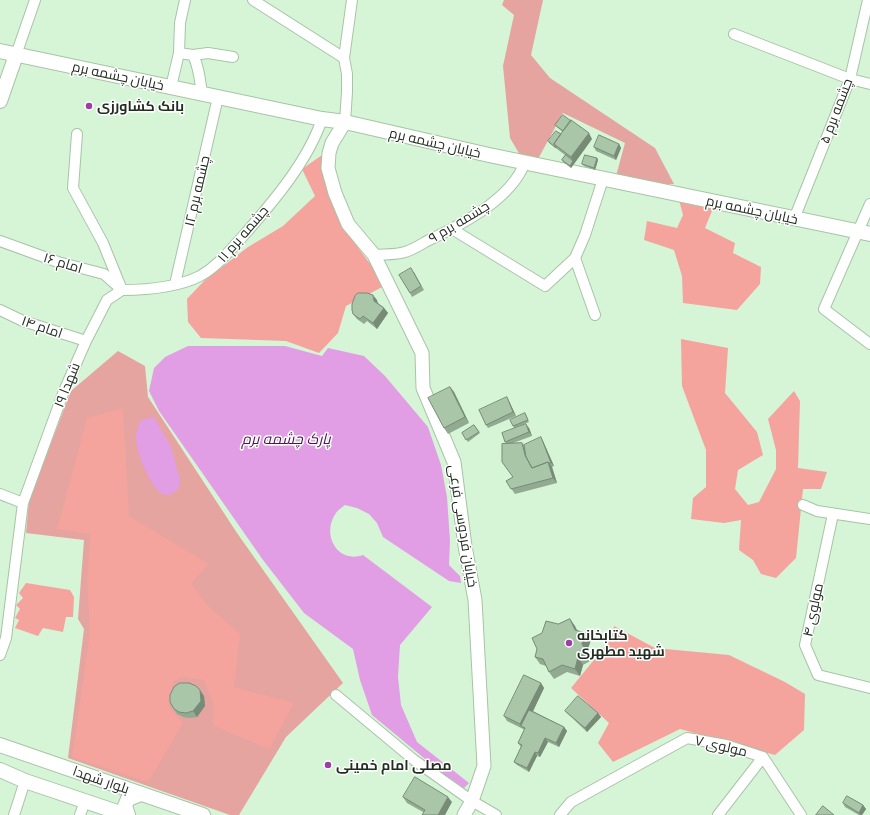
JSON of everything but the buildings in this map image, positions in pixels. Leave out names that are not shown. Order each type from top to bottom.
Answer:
[{"type":"main road","name":"خیابان چشمه برم","points":[[0,51],[322,119],[345,122],[489,155],[864,233]]},
{"type":"main road","points":[[0,101],[16,55]]},
{"type":"main road","name":"بلوار شهدا","points":[[0,745],[203,815]]},
{"type":"main road","name":"بلوار شهدا","points":[[0,770],[25,781],[127,815]]},
{"type":"main road","points":[[127,815],[125,806],[128,799],[141,794]]},
{"type":"street","points":[[16,55],[35,0]]},
{"type":"street","points":[[171,87],[180,53],[180,24],[185,0]]},
{"type":"street","points":[[253,0],[344,58]]},
{"type":"street","points":[[345,122],[347,92],[344,58],[352,0]]},
{"type":"street","name":"چشمه برم ۵","points":[[794,219],[850,79],[868,0]]},
{"type":"street","points":[[734,34],[850,79],[870,84]]},
{"type":"street","points":[[180,53],[193,55],[208,53],[233,57]]},
{"type":"street","points":[[193,55],[197,64],[202,94]]},
{"type":"street","name":"چشمه برم ۱۲","points":[[175,284],[218,97]]},
{"type":"street","name":"چشمه برم ۱۱","points":[[122,290],[149,290],[188,281],[217,265],[260,216],[304,157],[317,134],[322,119]]},
{"type":"street","name":"خیابان فردوسی فرعی","points":[[345,122],[332,143],[329,153],[328,168],[335,193],[348,224],[374,255],[422,353],[423,388],[454,462],[465,546],[475,600],[484,766],[472,801],[464,815]]},
{"type":"street","points":[[77,134],[74,188],[103,243],[122,290]]},
{"type":"street","name":"چشمه برم ۹","points":[[374,255],[405,252],[452,229],[486,207],[505,192],[522,172],[525,162]]},
{"type":"street","points":[[452,229],[545,286],[574,258],[585,235],[603,179]]},
{"type":"street","points":[[870,204],[864,233],[824,309],[870,344]]},
{"type":"street","name":"امام ۱۶","points":[[0,242],[58,262],[104,274],[122,290]]},
{"type":"street","points":[[574,258],[595,315]]},
{"type":"street","name":"شهدا ۱۹","points":[[1,651],[6,638],[24,503],[64,391],[86,341],[107,300],[122,290]]},
{"type":"street","name":"امام ۱۴","points":[[0,310],[23,321],[86,341]]},
{"type":"street","points":[[0,494],[24,503]]},
{"type":"street","points":[[803,505],[817,511],[870,519]]},
{"type":"street","name":"مولوی ۴","points":[[833,514],[805,645],[818,675],[870,688]]},
{"type":"street","points":[[336,695],[414,760],[472,801],[496,815]]},
{"type":"street","name":"مولوی ۷","points":[[560,815],[571,802],[687,738],[726,745],[763,757],[801,815]]},
{"type":"street","points":[[718,815],[763,757]]},
{"type":"street","points":[[14,815],[25,781]]},
{"type":"street","points":[[80,815],[85,801]]},
{"type":"shaded area","points":[[504,0],[543,0],[531,55],[550,78],[655,148],[674,184],[656,184],[616,176],[625,143],[563,113],[538,159],[520,155],[510,138],[503,66],[514,15],[502,5]]},
{"type":"shaded area","points":[[325,153],[327,184],[350,237],[386,285],[346,306],[338,333],[319,353],[286,341],[201,338],[188,322],[187,299],[204,281],[248,247],[283,226],[315,196],[302,169]]},
{"type":"shaded area","points":[[679,200],[714,206],[705,228],[735,243],[733,253],[761,267],[760,284],[737,310],[683,303],[682,276],[674,250],[644,240],[647,221],[677,228],[683,215]]},
{"type":"shaded area","points":[[681,339],[728,348],[725,393],[757,432],[763,455],[738,470],[735,489],[748,505],[759,502],[776,469],[776,450],[768,419],[794,391],[800,401],[798,468],[827,472],[821,489],[803,489],[796,558],[776,578],[761,574],[753,560],[739,550],[741,520],[724,523],[691,519],[693,498],[706,487],[706,450],[682,386]]},
{"type":"shaded area","points":[[118,351],[145,366],[148,397],[237,533],[343,683],[286,737],[239,815],[230,815],[68,758],[84,629],[78,619],[84,540],[26,533],[29,501],[71,391]]},
{"type":"shaded area","points":[[123,408],[129,516],[209,564],[191,583],[208,606],[240,634],[234,687],[294,703],[269,749],[213,725],[213,703],[204,680],[182,677],[173,682],[169,707],[183,723],[148,782],[72,757],[90,633],[87,577],[91,534],[57,529],[87,418]]},
{"type":"shaded area","points":[[26,583],[70,590],[74,597],[73,617],[66,617],[63,632],[43,628],[38,636],[15,628],[19,620],[15,618],[20,609],[16,605],[23,598],[19,593]]},
{"type":"shaded area","points":[[614,626],[655,648],[729,655],[785,682],[805,694],[804,730],[775,755],[680,729],[613,762],[598,743],[609,723],[571,688],[611,639]]},
{"type":"water","name":"پارک چشمه برم","points":[[188,346],[285,346],[322,356],[328,348],[364,356],[385,376],[428,427],[441,465],[447,497],[450,541],[449,565],[460,576],[461,583],[449,581],[383,537],[377,523],[369,514],[357,508],[345,505],[341,508],[336,513],[332,521],[330,530],[334,545],[339,551],[354,557],[363,555],[432,607],[400,645],[398,677],[401,705],[417,742],[469,783],[464,788],[442,773],[372,715],[360,680],[353,649],[304,613],[263,560],[159,411],[149,391],[154,368],[165,357]]},
{"type":"water","points":[[154,417],[171,447],[180,480],[176,491],[167,495],[160,492],[145,470],[141,461],[136,438],[136,433],[141,420]]},
{"type":"place","name":"بانک کشاورزی","points":[[89,106]]},
{"type":"place","name":"کتابخانه شهید مطهری","points":[[569,643]]},
{"type":"place","name":"مصلی امام خمینی","points":[[328,765]]}]
